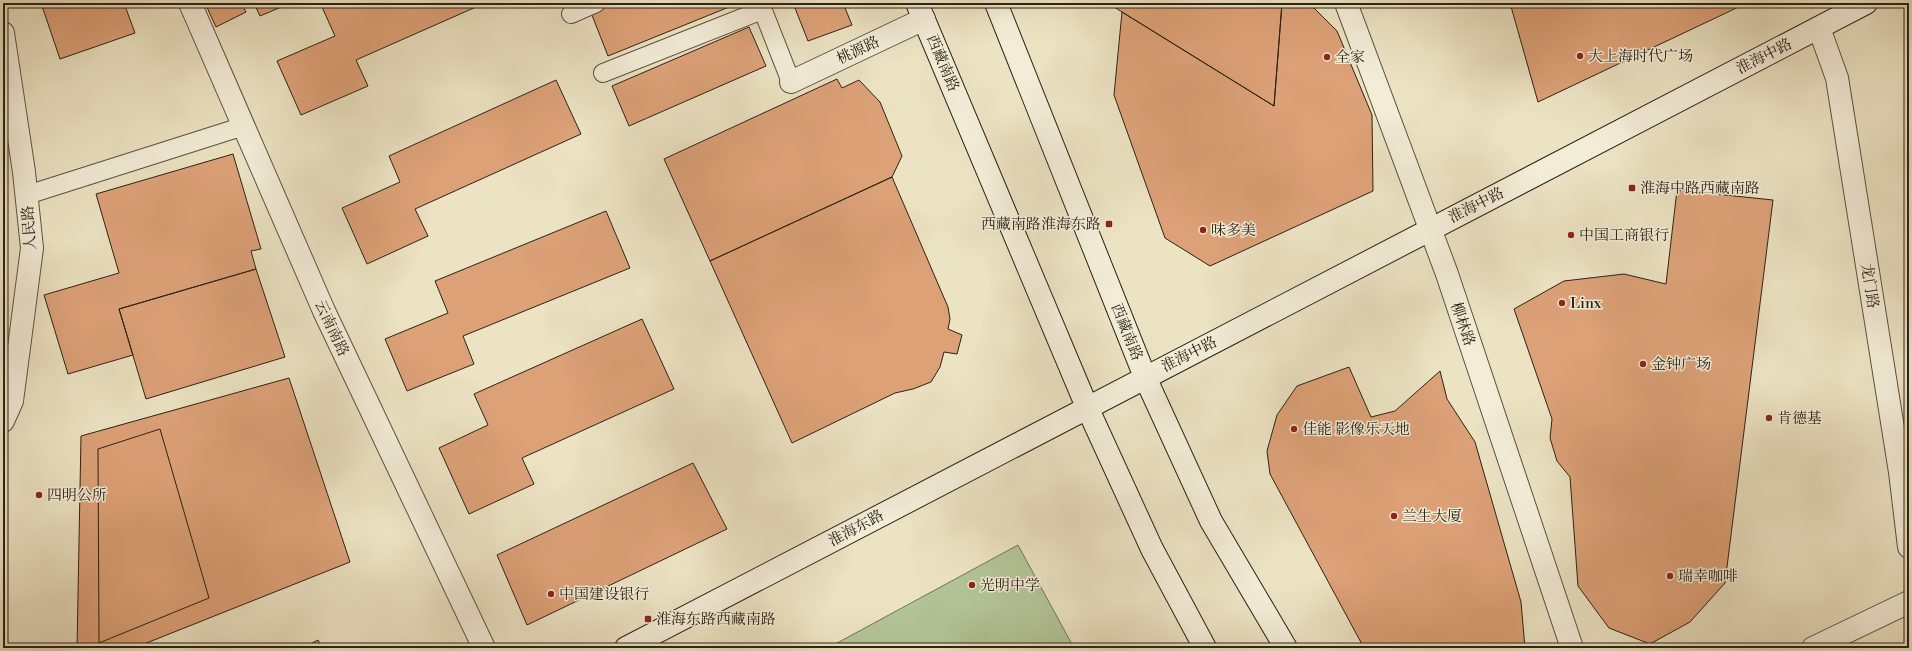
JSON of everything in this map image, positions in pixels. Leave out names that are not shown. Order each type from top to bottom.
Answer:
[{"type":"main road","name":"云南南路","points":[[190,3],[324,312],[484,648]]},
{"type":"main road","name":"西藏南路","points":[[996,3],[1145,377],[1210,521],[1286,648]]},
{"type":"main road","name":"柳林路","points":[[1346,3],[1431,228],[1572,648]]},
{"type":"main road","name":"淮海中路","points":[[1087,407],[1866,3]]},
{"type":"main road","name":"西藏南路","points":[[921,11],[1087,407],[1152,549],[1205,648]]},
{"type":"main road","name":"桃源路","points":[[791,82],[921,11]]},
{"type":"main road","name":"龙门路","points":[[1819,28],[1837,78],[1900,472],[1909,547]]},
{"type":"main road","name":"人民路","points":[[3,33],[27,195],[32,248],[12,401],[3,421]]},
{"type":"main road","name":"淮海东路","points":[[626,648],[1087,407]]},
{"type":"main road","points":[[1812,648],[1909,602]]},
{"type":"lane","points":[[571,14],[596,3]]},
{"type":"lane","points":[[603,73],[761,6],[791,82]]},
{"type":"lane","points":[[27,195],[244,126]]},
{"type":"green space","points":[[1018,545],[1074,648],[828,648]]},
{"type":"building","points":[[41,3],[124,3],[135,33],[60,59]]},
{"type":"building","points":[[205,3],[241,3],[246,12],[216,27]]},
{"type":"building","points":[[254,3],[291,3],[260,16]]},
{"type":"building","points":[[330,3],[485,3],[356,60],[368,86],[301,115],[277,61],[335,36],[322,7]]},
{"type":"building","points":[[608,3],[739,3],[608,56],[590,10]]},
{"type":"building","points":[[793,3],[843,3],[852,25],[808,41]]},
{"type":"building","points":[[1108,3],[1282,3],[1274,106],[1122,12]]},
{"type":"building","points":[[1282,3],[1309,3],[1337,31],[1372,115],[1373,191],[1210,266],[1165,238],[1114,95],[1122,12],[1274,106]]},
{"type":"building","name":"大上海时代广场","points":[[1510,3],[1747,3],[1538,102]]},
{"type":"building","points":[[749,27],[766,66],[629,126],[612,86]]},
{"type":"building","points":[[837,79],[842,88],[859,80],[880,102],[902,156],[892,177],[710,261],[664,159]]},
{"type":"building","points":[[556,80],[581,134],[415,209],[428,236],[367,264],[342,208],[400,182],[389,156]]},
{"type":"building","points":[[233,154],[261,249],[251,251],[256,269],[119,309],[133,355],[68,374],[44,295],[119,273],[96,194]]},
{"type":"building","points":[[892,177],[948,307],[950,319],[948,329],[962,335],[957,354],[944,352],[940,367],[931,382],[913,389],[895,393],[792,443],[710,261]]},
{"type":"building","name":"金钟广场","points":[[1677,190],[1773,200],[1725,583],[1690,622],[1650,644],[1609,628],[1578,586],[1570,477],[1557,461],[1550,438],[1552,419],[1514,309],[1564,281],[1624,274],[1666,284]]},
{"type":"building","points":[[606,211],[630,268],[463,336],[474,364],[407,391],[385,339],[448,313],[435,281]]},
{"type":"building","points":[[256,269],[285,357],[146,399],[119,309]]},
{"type":"building","points":[[642,319],[674,389],[522,458],[534,484],[469,514],[439,448],[488,425],[474,394]]},
{"type":"building","name":"兰生大厦","points":[[1349,367],[1371,417],[1395,411],[1440,371],[1447,399],[1475,442],[1521,602],[1525,648],[1364,648],[1270,474],[1267,451],[1277,415],[1297,386]]},
{"type":"building","points":[[289,378],[350,562],[134,648],[77,648],[81,436]]},
{"type":"building","points":[[160,429],[209,598],[99,643],[98,449]]},
{"type":"building","points":[[693,463],[727,529],[527,625],[497,555]]},
{"type":"building","points":[[318,640],[322,648],[302,648]]},
{"type":"place","name":"大上海时代广场","points":[[1580,56]]},
{"type":"place","name":"全家","points":[[1327,57]]},
{"type":"place","name":"淮海中路西藏南路","points":[[1632,188]]},
{"type":"place","name":"西藏南路淮海东路","points":[[1109,224]]},
{"type":"place","name":"味多美","points":[[1203,230]]},
{"type":"place","name":"中国工商银行","points":[[1571,235]]},
{"type":"place","name":"Linx","points":[[1562,303]]},
{"type":"place","name":"金钟广场","points":[[1643,364]]},
{"type":"place","name":"肯德基","points":[[1769,418]]},
{"type":"place","name":"佳能 影像乐天地","points":[[1294,429]]},
{"type":"place","name":"四明公所","points":[[39,495]]},
{"type":"place","name":"兰生大厦","points":[[1394,516]]},
{"type":"place","name":"瑞幸咖啡","points":[[1670,576]]},
{"type":"place","name":"光明中学","points":[[972,585]]},
{"type":"place","name":"中国建设银行","points":[[551,594]]},
{"type":"place","name":"淮海东路西藏南路","points":[[648,619]]}]
